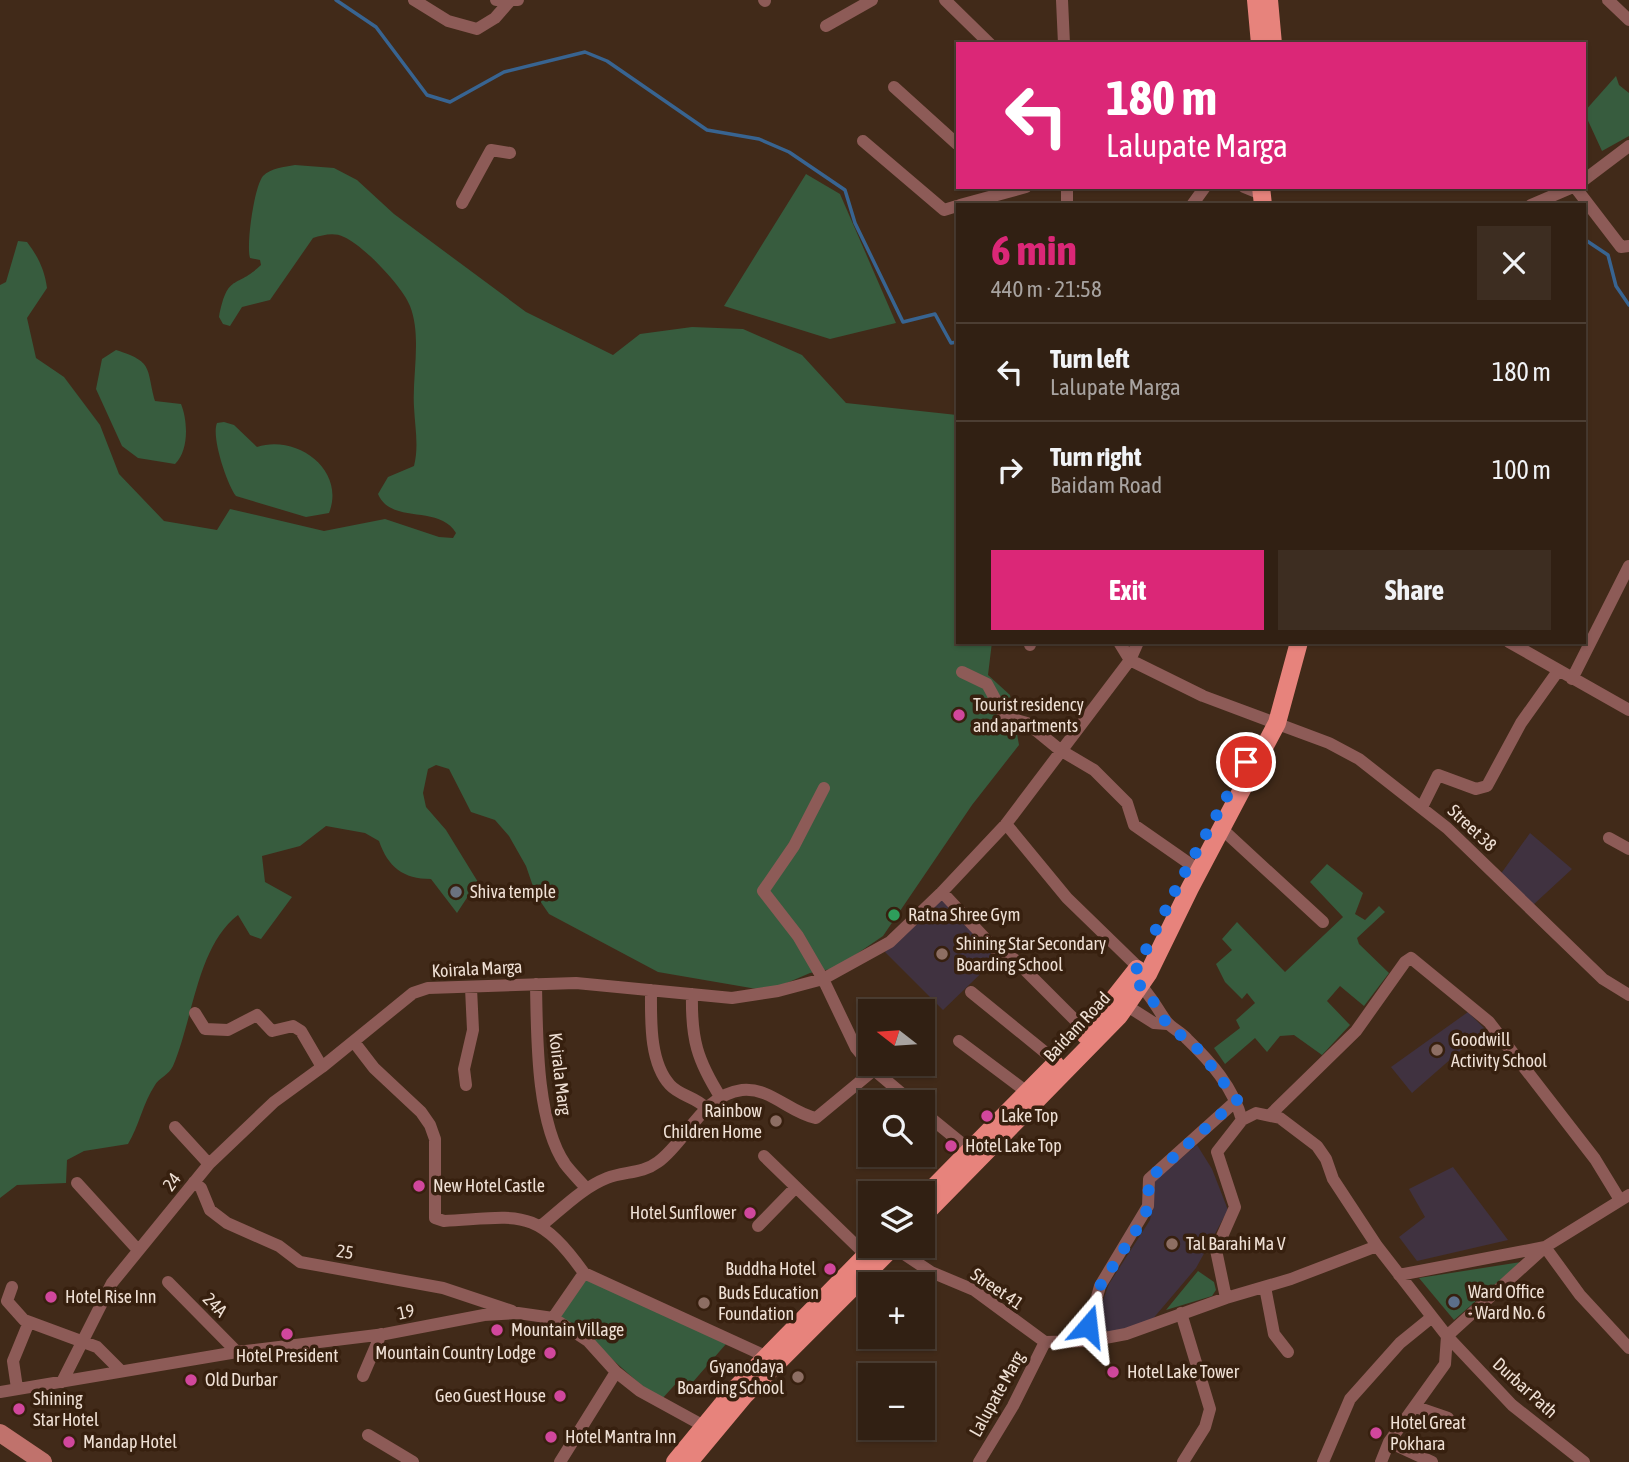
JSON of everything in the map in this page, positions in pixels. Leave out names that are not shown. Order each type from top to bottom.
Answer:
[{"type":"main road","points":[[1256,0],[1262,42]]},
{"type":"main road","points":[[1262,42],[1269,0]]},
{"type":"main road","name":"Baidam Road","points":[[1137,977],[1190,864],[1273,722],[1289,644]]},
{"type":"main road","name":"Baidam Road","points":[[935,1188],[975,1154],[1121,1002],[1222,829],[1273,722],[1298,644]]},
{"type":"main road","name":"Baidam Road","points":[[935,1202],[1027,1093],[1121,1002]]},
{"type":"main road","points":[[688,1462],[772,1359],[865,1258]]},
{"type":"main road","points":[[675,1462],[702,1425],[880,1258]]},
{"type":"main road","points":[[0,1433],[43,1462]]},
{"type":"street","points":[[414,0],[448,21],[477,29],[495,18],[508,1]]},
{"type":"street","points":[[826,26],[872,0]]},
{"type":"street","points":[[945,0],[988,42]]},
{"type":"street","points":[[1062,0],[1064,42]]},
{"type":"street","points":[[1608,0],[1629,20]]},
{"type":"street","points":[[894,87],[956,143]]},
{"type":"street","points":[[863,141],[944,209],[956,206]]},
{"type":"street","points":[[1586,178],[1629,146]]},
{"type":"street","points":[[462,203],[491,150],[510,153]]},
{"type":"street","points":[[965,203],[1004,189]]},
{"type":"street","points":[[1249,189],[1266,196]]},
{"type":"street","points":[[1536,203],[1569,189]]},
{"type":"street","points":[[1576,189],[1621,247],[1629,246]]},
{"type":"street","points":[[1572,679],[1629,566]]},
{"type":"street","points":[[1120,644],[1130,660]]},
{"type":"street","name":"Koirala Marga","points":[[354,1042],[419,990],[576,983],[732,998],[778,991],[823,979],[890,943],[1006,824],[1130,660],[1137,644]]},
{"type":"street","points":[[1512,644],[1572,679],[1628,706]]},
{"type":"street","name":"Street 38","points":[[1130,660],[1203,696],[1329,743],[1359,759],[1422,807],[1604,979],[1629,995]]},
{"type":"street","points":[[1422,807],[1438,775],[1476,789],[1487,786],[1521,723],[1558,671]]},
{"type":"street","points":[[962,672],[987,684],[1005,717],[1027,723],[1060,750],[1094,770],[1127,803],[1134,825],[1190,864]]},
{"type":"street","points":[[824,788],[794,846],[763,891],[798,936],[858,1049]]},
{"type":"street","points":[[1006,824],[1137,977],[1167,1024],[1200,1051],[1237,1100],[1242,1120]]},
{"type":"street","points":[[1222,829],[1323,922]]},
{"type":"street","points":[[1609,838],[1629,849]]},
{"type":"street","points":[[942,892],[996,950],[1014,959],[1087,1032]]},
{"type":"street","points":[[1226,1298],[1216,1250],[1235,1207],[1217,1152],[1242,1120],[1256,1113],[1270,1115],[1356,1031],[1405,962],[1411,958],[1489,1022],[1624,1198],[1545,1247],[1447,1336],[1445,1364],[1389,1442],[1381,1462]]},
{"type":"street","name":"Koirala Marg","points":[[536,984],[535,1021],[548,1122],[565,1164],[586,1188]]},
{"type":"street","points":[[466,1085],[464,1069],[473,1030],[471,988]]},
{"type":"street","points":[[651,990],[653,1041],[666,1079],[670,1086],[698,1099],[706,1108]]},
{"type":"street","points":[[971,992],[1057,1062]]},
{"type":"street","points":[[692,994],[691,1028],[696,1051],[721,1098]]},
{"type":"street","points":[[1121,1002],[1154,1023],[1167,1024]]},
{"type":"street","points":[[195,1013],[205,1029],[219,1032],[257,1015],[272,1031],[293,1026],[301,1031],[322,1068]]},
{"type":"street","points":[[959,1041],[1027,1093]]},
{"type":"street","points":[[354,1042],[374,1068],[421,1112],[430,1125],[435,1139],[435,1218],[444,1221],[519,1217],[542,1225],[584,1273],[772,1359]]},
{"type":"street","name":"24","points":[[62,1382],[112,1283],[209,1164],[274,1102],[354,1042]]},
{"type":"street","points":[[542,1225],[586,1188],[608,1178],[639,1171],[657,1163],[706,1108],[721,1098],[742,1090],[759,1092],[816,1118],[867,1076]]},
{"type":"street","points":[[881,1076],[898,1090]]},
{"type":"street","points":[[1088,1341],[1088,1326],[1100,1286],[1148,1206],[1149,1179],[1237,1100]]},
{"type":"street","name":"Durbar Path","points":[[1270,1115],[1280,1118],[1317,1146],[1326,1159],[1333,1178],[1377,1247],[1447,1336],[1512,1405],[1584,1462]]},
{"type":"street","points":[[935,1122],[975,1154]]},
{"type":"street","points":[[175,1127],[209,1164]]},
{"type":"street","points":[[764,1156],[858,1240]]},
{"type":"street","name":"25","points":[[194,1182],[201,1188],[210,1210],[227,1223],[279,1246],[300,1262],[443,1288],[518,1313]]},
{"type":"street","points":[[77,1183],[138,1250]]},
{"type":"street","points":[[758,1226],[796,1187]]},
{"type":"street","points":[[1045,1342],[1088,1341],[1126,1334],[1377,1247]]},
{"type":"street","points":[[1399,1275],[1545,1247]]},
{"type":"street","points":[[1545,1247],[1580,1295],[1629,1348]]},
{"type":"street","name":"Street 41","points":[[911,1258],[931,1272],[974,1290],[1045,1342]]},
{"type":"street","points":[[584,1273],[553,1318],[588,1341],[616,1372],[640,1391],[702,1425]]},
{"type":"street","name":"24A","points":[[168,1282],[237,1352]]},
{"type":"street","points":[[12,1287],[7,1301],[16,1313],[29,1322],[97,1347],[120,1370]]},
{"type":"street","points":[[1265,1287],[1275,1334],[1288,1352]]},
{"type":"street","name":"19","points":[[0,1392],[120,1370],[381,1334],[484,1315],[518,1313],[553,1318]]},
{"type":"street","points":[[1181,1313],[1210,1409],[1205,1427],[1183,1462]]},
{"type":"street","points":[[1323,1462],[1350,1399],[1400,1343],[1432,1317]]},
{"type":"street","points":[[17,1388],[13,1361],[29,1322]]},
{"type":"street","points":[[363,1376],[381,1334]]},
{"type":"street","name":"Lalupate Marg","points":[[979,1462],[1013,1406],[1045,1342]]},
{"type":"street","points":[[560,1462],[616,1372]]},
{"type":"street","points":[[1416,1407],[1448,1418]]},
{"type":"street","points":[[368,1435],[413,1462]]},
{"type":"street","points":[[1389,1442],[1432,1462]]},
{"type":"shaded area","points":[[1530,833],[1572,869],[1533,905],[1500,875]]},
{"type":"shaded area","name":"Shining Star Secondary Boarding School","points":[[940,895],[999,956],[943,1010],[935,999],[885,952]]},
{"type":"shaded area","name":"Goodwill Activity School","points":[[1468,1012],[1485,1029],[1412,1093],[1391,1067]]},
{"type":"shaded area","name":"Tal Barahi Ma V","points":[[1197,1145],[1212,1169],[1228,1210],[1196,1268],[1151,1321],[1116,1333],[1093,1327],[1109,1284],[1150,1220],[1153,1200],[1150,1183]]},
{"type":"shaded area","points":[[1453,1167],[1508,1240],[1417,1261],[1399,1237],[1425,1217],[1409,1189]]},
{"type":"green space","points":[[1616,76],[1619,85],[1629,93],[1629,136],[1602,151],[1586,116],[1586,110]]},
{"type":"green space","points":[[295,165],[334,168],[357,180],[394,214],[526,312],[613,355],[640,334],[692,327],[743,329],[802,355],[846,403],[956,415],[956,644],[992,644],[988,675],[1010,695],[1019,745],[972,805],[883,936],[836,968],[810,973],[768,991],[658,972],[549,914],[536,895],[526,866],[509,836],[495,820],[471,812],[449,769],[436,765],[428,769],[423,793],[426,807],[446,830],[481,887],[474,887],[457,913],[431,879],[412,877],[398,870],[387,858],[379,841],[365,833],[326,826],[300,846],[262,856],[265,882],[292,897],[261,939],[250,935],[238,915],[213,945],[173,1066],[151,1092],[128,1144],[84,1151],[67,1160],[66,1183],[17,1185],[0,1198],[0,285],[6,282],[18,241],[27,242],[34,253],[43,270],[47,288],[27,318],[36,358],[64,377],[100,425],[119,474],[164,521],[217,530],[230,509],[324,531],[385,519],[439,537],[453,538],[456,533],[448,524],[438,519],[393,509],[384,503],[378,494],[388,477],[414,466],[416,343],[414,318],[406,298],[371,257],[340,235],[328,234],[313,238],[270,300],[242,307],[230,326],[223,324],[219,317],[229,287],[261,265],[260,260],[250,258],[252,216],[263,176],[278,168]]},
{"type":"green space","points":[[806,174],[840,194],[896,323],[830,339],[724,306]]},
{"type":"green space","points":[[116,350],[143,363],[149,374],[155,401],[181,404],[186,436],[183,452],[175,464],[138,458],[122,446],[96,389],[102,359]]},
{"type":"green space","points":[[217,423],[234,425],[257,447],[272,444],[288,446],[314,459],[331,483],[329,513],[306,517],[236,496],[224,471],[216,439]]},
{"type":"green space","points":[[1327,864],[1363,893],[1355,914],[1365,920],[1379,906],[1385,912],[1357,938],[1359,944],[1389,973],[1364,1006],[1340,986],[1327,1001],[1350,1025],[1322,1055],[1294,1035],[1280,1036],[1267,1052],[1255,1038],[1225,1064],[1214,1048],[1240,1028],[1236,1020],[1255,1003],[1247,993],[1242,999],[1225,982],[1216,964],[1232,950],[1222,939],[1237,922],[1285,972],[1343,917],[1310,882]]},
{"type":"green space","points":[[1521,1262],[1454,1320],[1419,1278]]},
{"type":"green space","points":[[1198,1271],[1214,1282],[1216,1290],[1212,1296],[1166,1310]]},
{"type":"green space","points":[[588,1277],[726,1344],[692,1383],[681,1378],[661,1400],[560,1316]]},
{"type":"waterway","points":[[336,0],[376,27],[427,95],[450,102],[504,72],[585,52],[607,61],[707,130],[759,139],[789,152],[845,190],[855,223],[903,322],[935,314],[951,343],[956,342]]},
{"type":"waterway","points":[[1586,240],[1608,255],[1616,286],[1629,305]]},
{"type":"place","name":"Tourist residency and apartments","points":[[959,715]]},
{"type":"place","name":"Shiva temple","points":[[456,892]]},
{"type":"place","name":"Ratna Shree Gym","points":[[894,915]]},
{"type":"place","name":"Shining Star Secondary Boarding School","points":[[942,954]]},
{"type":"place","name":"Goodwill Activity School","points":[[1437,1050]]},
{"type":"place","name":"Lake Top","points":[[987,1116]]},
{"type":"place","name":"Rainbow Children Home","points":[[776,1121]]},
{"type":"place","name":"Hotel Lake Top","points":[[951,1146]]},
{"type":"place","name":"New Hotel Castle","points":[[419,1186]]},
{"type":"place","name":"Hotel Sunflower","points":[[750,1213]]},
{"type":"place","name":"Tal Barahi Ma V","points":[[1172,1244]]},
{"type":"place","name":"Buddha Hotel","points":[[830,1269]]},
{"type":"place","name":"Hotel Rise Inn","points":[[51,1297]]},
{"type":"place","name":"Ward Office - Ward No. 6","points":[[1454,1302]]},
{"type":"place","name":"Buds Education Foundation","points":[[704,1303]]},
{"type":"place","name":"Mountain Village","points":[[497,1330]]},
{"type":"place","name":"Hotel President","points":[[287,1334]]},
{"type":"place","name":"Mountain Country Lodge","points":[[550,1353]]},
{"type":"place","name":"Hotel Lake Tower","points":[[1113,1372]]},
{"type":"place","name":"Gyanodaya Boarding School","points":[[798,1377]]},
{"type":"place","name":"Old Durbar","points":[[191,1380]]},
{"type":"place","name":"Geo Guest House","points":[[560,1396]]},
{"type":"place","name":"Shining Star Hotel","points":[[19,1409]]},
{"type":"place","name":"Hotel Great Pokhara","points":[[1376,1433]]},
{"type":"place","name":"Hotel Mantra Inn","points":[[551,1437]]},
{"type":"place","name":"Mandap Hotel","points":[[69,1442]]},
{"type":"route","points":[[1088,1326],[1100,1286],[1144,1218],[1148,1206],[1149,1179],[1217,1115],[1237,1100],[1220,1074],[1180,1032],[1167,1024],[1148,993],[1132,978],[1179,883],[1246,762]]}]
